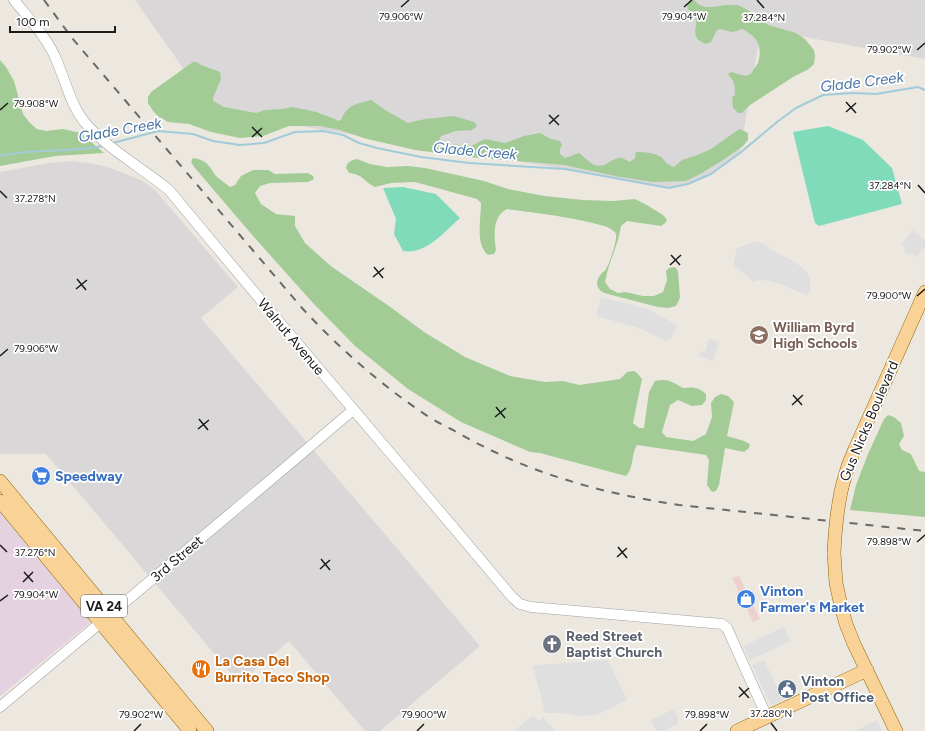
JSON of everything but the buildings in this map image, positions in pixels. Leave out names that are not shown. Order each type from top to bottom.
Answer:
[{"type":"main road","name":"Gus Nicks Boulevard","points":[[896,731],[854,644],[846,624],[836,583],[834,553],[835,529],[837,508],[848,466],[925,292]]},
{"type":"main road","name":"VA 24","points":[[0,481],[190,731]]},
{"type":"main road","name":"VA 24","points":[[0,501],[207,731]]},
{"type":"main road","points":[[737,731],[867,670]]},
{"type":"street","name":"Walnut Avenue","points":[[14,0],[47,41],[78,113],[87,125],[113,149],[154,178],[168,190],[512,597],[520,604],[531,607],[722,624],[727,628],[767,717]]},
{"type":"street","name":"3rd Street","points":[[0,707],[280,473],[353,410]]},
{"type":"shaded area","points":[[135,0],[925,0],[925,59],[761,29],[740,153],[711,174],[688,184],[669,188],[589,173],[214,112]]},
{"type":"shaded area","points":[[71,161],[108,167],[141,180],[155,190],[238,287],[201,318],[480,646],[380,731],[365,731],[289,641],[239,683],[46,454],[0,454],[0,172],[49,163]]},
{"type":"shaded area","points":[[913,230],[925,240],[925,247],[916,257],[912,253],[909,256],[904,251],[906,248],[901,244]]},
{"type":"shaded area","points":[[758,241],[795,262],[806,271],[810,280],[810,291],[808,295],[769,281],[758,280],[753,282],[733,265],[737,248]]},
{"type":"shaded area","points":[[601,297],[648,309],[677,325],[671,338],[666,341],[639,328],[596,316]]},
{"type":"shaded area","points":[[709,338],[719,342],[713,361],[699,356],[700,351],[705,352]]},
{"type":"shaded area","points":[[0,512],[91,622],[0,696]]},
{"type":"shaded area","name":"Vinton Farmer's Market","points":[[739,576],[760,619],[753,622],[732,578]]},
{"type":"shaded area","points":[[784,627],[791,641],[750,660],[743,646]]},
{"type":"shaded area","points":[[608,660],[627,700],[595,715],[576,716],[564,713],[545,713],[533,666]]},
{"type":"shaded area","points":[[764,660],[783,700],[771,706],[752,665]]},
{"type":"shaded area","points":[[674,709],[679,723],[663,731],[656,731],[651,720]]},
{"type":"shaded area","points":[[533,715],[539,721],[543,717],[555,731],[514,731]]},
{"type":"shaded area","points":[[877,720],[882,731],[855,731]]},
{"type":"green space","points":[[690,0],[694,0],[698,4],[705,7],[738,5],[748,10],[768,25],[796,33],[805,39],[814,50],[814,64],[807,70],[793,77],[750,105],[742,113],[738,113],[733,108],[732,97],[735,95],[734,82],[728,74],[731,72],[745,76],[751,74],[758,63],[760,52],[758,42],[752,35],[742,29],[733,32],[717,30],[711,42],[706,44],[700,41],[695,34],[696,20],[687,6]]},
{"type":"green space","points":[[0,60],[14,81],[23,114],[30,123],[37,129],[46,131],[63,129],[81,133],[104,153],[55,156],[0,166]]},
{"type":"green space","points":[[193,62],[197,62],[220,72],[221,79],[213,101],[224,107],[256,113],[265,110],[293,107],[316,112],[338,121],[341,120],[349,108],[371,100],[408,123],[425,119],[454,116],[474,122],[477,126],[472,130],[456,131],[441,136],[439,140],[449,144],[471,146],[485,139],[505,143],[524,136],[540,133],[551,139],[560,141],[562,145],[560,154],[565,158],[579,153],[592,164],[598,166],[617,158],[622,158],[630,162],[635,158],[636,152],[649,153],[659,156],[674,167],[682,160],[711,149],[740,129],[748,133],[748,140],[743,146],[723,160],[686,181],[652,182],[564,165],[469,157],[415,150],[320,126],[289,126],[263,136],[240,138],[211,132],[189,124],[168,122],[159,117],[148,103],[148,97],[151,92]]},
{"type":"green space","points":[[828,126],[863,140],[892,168],[902,204],[819,226],[815,223],[793,132]]},
{"type":"green space","points":[[193,158],[205,162],[217,177],[230,187],[235,185],[241,176],[253,170],[268,170],[275,174],[308,173],[313,176],[314,179],[308,182],[270,183],[260,186],[255,193],[261,204],[276,214],[295,216],[295,226],[305,243],[332,267],[424,332],[465,357],[510,376],[545,382],[563,381],[579,385],[620,379],[627,372],[634,371],[642,379],[633,423],[639,428],[644,428],[649,392],[655,381],[667,380],[683,388],[698,389],[706,394],[706,400],[702,405],[692,406],[678,400],[670,405],[662,432],[666,437],[693,441],[706,434],[712,417],[711,403],[715,397],[721,394],[728,396],[734,402],[727,436],[750,444],[749,448],[744,452],[725,448],[719,485],[716,491],[712,492],[707,485],[709,460],[706,455],[637,445],[629,473],[626,476],[540,453],[530,452],[461,422],[408,389],[355,346],[313,303],[253,236],[195,168],[191,162]]},
{"type":"green space","points":[[357,159],[370,164],[387,167],[408,166],[425,168],[484,181],[508,189],[544,196],[613,201],[635,199],[663,215],[667,220],[661,226],[627,221],[621,226],[605,282],[610,289],[618,293],[625,292],[643,296],[654,296],[663,292],[667,280],[666,271],[669,268],[675,267],[678,271],[680,298],[676,306],[668,308],[658,307],[601,291],[597,282],[609,262],[615,246],[616,234],[607,227],[580,220],[507,209],[502,212],[496,222],[496,250],[494,254],[488,255],[481,244],[481,203],[477,199],[415,182],[391,183],[375,187],[357,175],[349,173],[346,168],[347,164]]},
{"type":"green space","points":[[403,187],[436,194],[460,218],[441,236],[419,250],[403,251],[394,234],[396,219],[383,188]]},
{"type":"green space","points":[[888,415],[894,417],[901,423],[904,436],[899,444],[902,450],[911,454],[919,471],[925,472],[925,517],[850,510],[856,485],[868,454],[884,419]]},
{"type":"waterway","name":"Glade Creek","points":[[113,143],[158,131],[193,134],[213,141],[240,145],[264,143],[295,132],[323,131],[343,135],[359,143],[377,148],[421,157],[469,163],[565,169],[669,188],[688,184],[711,174],[796,108],[823,95],[853,93],[876,94],[918,87],[925,90]]},
{"type":"waterway","name":"Glade Creek","points":[[0,156],[26,152],[103,146]]},
{"type":"railway","points":[[44,0],[72,38],[302,308],[331,338],[378,380],[432,419],[480,445],[508,458],[552,475],[609,492],[679,505],[925,531]]},
{"type":"place","name":"William Byrd High Schools","points":[[759,335]]},
{"type":"place","name":"Speedway","points":[[41,476]]},
{"type":"place","name":"Vinton Farmer's Market","points":[[746,599]]},
{"type":"place","name":"Reed Street Baptist Church","points":[[552,644]]},
{"type":"place","name":"La Casa Del Burrito Taco Shop","points":[[201,669]]},
{"type":"place","name":"Vinton Post Office","points":[[787,689]]}]
